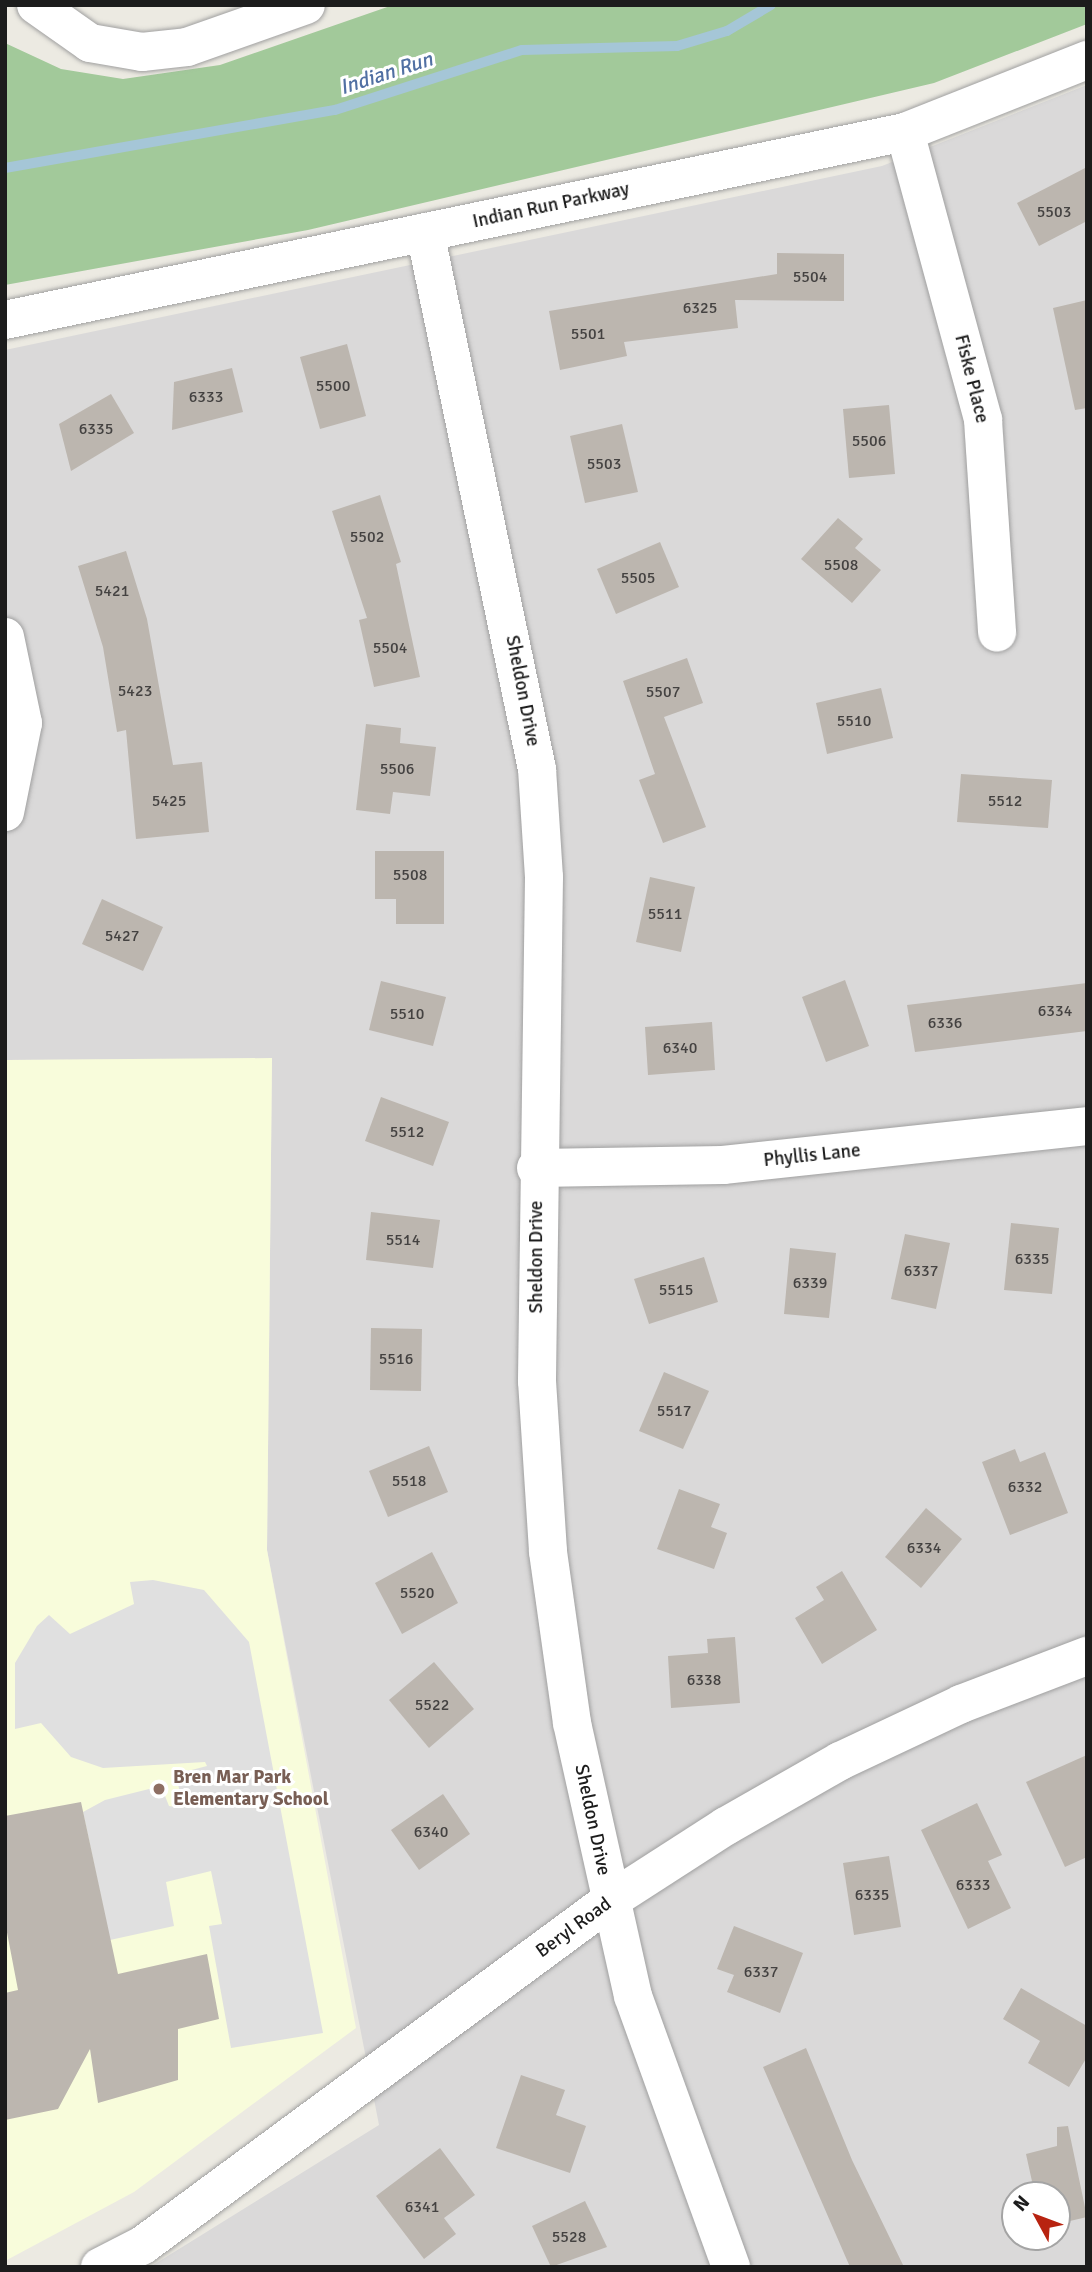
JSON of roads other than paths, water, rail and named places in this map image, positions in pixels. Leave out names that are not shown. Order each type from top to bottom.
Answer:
[{"type":"street","points":[[36,5],[90,43],[142,52],[187,47],[306,5]]},
{"type":"street","name":"Indian Run Parkway","points":[[5,320],[905,132],[1087,61]]},
{"type":"street","name":"Fiske Place","points":[[905,132],[982,420],[997,633]]},
{"type":"street","name":"Sheldon Drive","points":[[425,232],[537,769],[544,877],[537,1167],[537,1381],[548,1552],[572,1723],[608,1902],[660,2081],[731,2267]]},
{"type":"street","points":[[5,637],[23,723],[5,812]]},
{"type":"street","name":"Phyllis Lane","points":[[537,1167],[711,1166],[1087,1126]]},
{"type":"street","name":"Beryl Road","points":[[100,2267],[150,2256],[608,1902],[841,1761],[961,1704],[1087,1656]]},
{"type":"waterway","name":"Indian Run","points":[[5,168],[335,110],[522,50],[677,46],[727,31],[771,5]]},
{"type":"place","name":"Bren Mar Park Elementary School","points":[[159,1789]]}]
